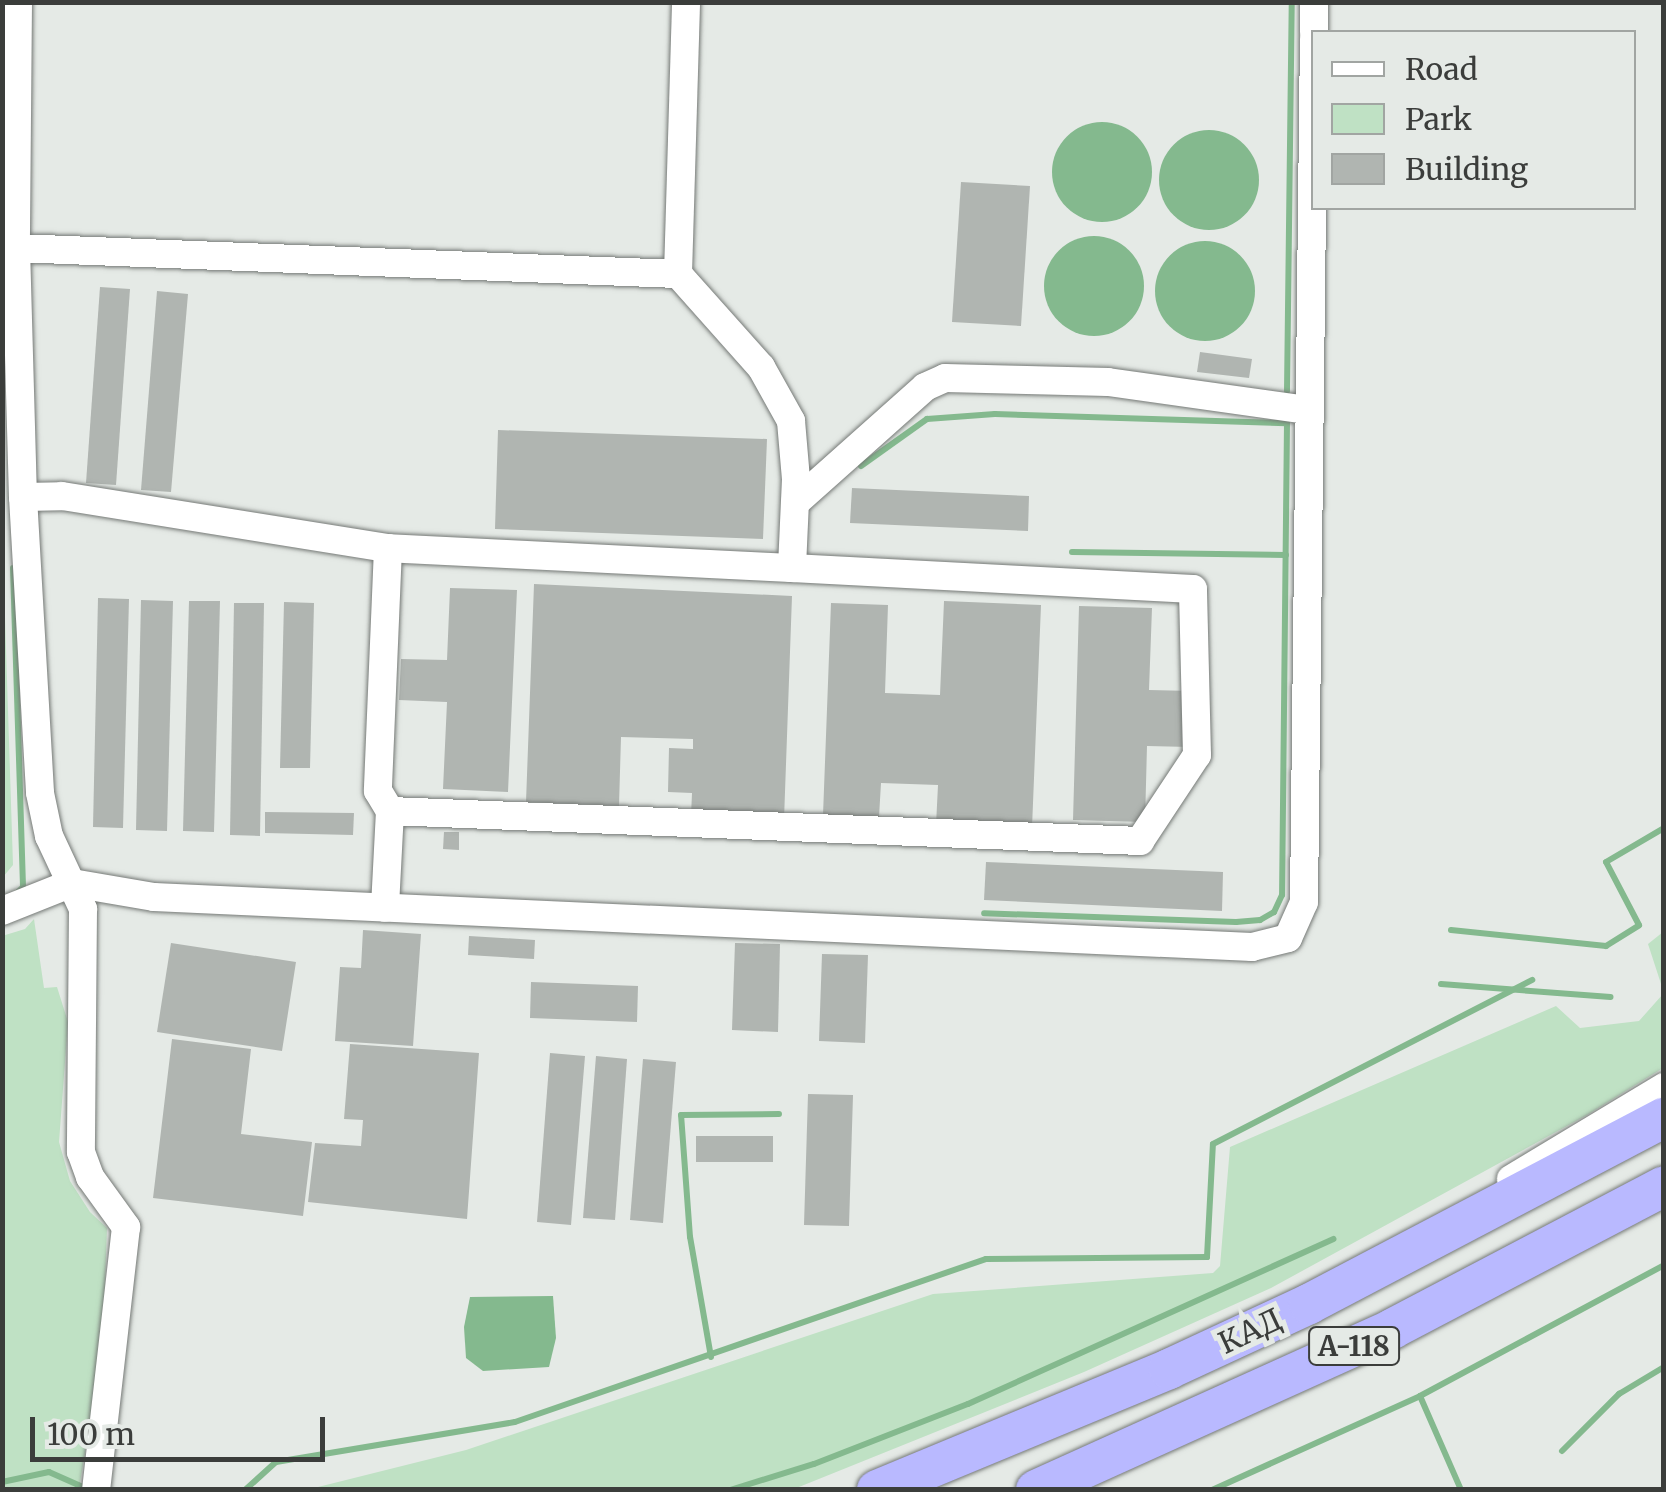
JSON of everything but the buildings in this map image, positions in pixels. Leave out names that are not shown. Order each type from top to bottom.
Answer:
[{"type":"highway","name":"КАД","points":[[876,1490],[1169,1369],[1362,1278],[1664,1118]]},
{"type":"highway","name":"КАД","points":[[1036,1490],[1392,1329],[1664,1186]]},
{"type":"street","points":[[18,2],[16,248],[23,497],[40,793],[49,836],[83,909],[86,935],[81,1152],[90,1176],[126,1227],[96,1490]]},
{"type":"street","points":[[686,2],[678,274],[761,367],[791,421],[795,504],[792,568]]},
{"type":"street","points":[[1314,2],[1314,30]]},
{"type":"street","points":[[2,912],[72,883],[154,898],[1252,948],[1288,938],[1304,902],[1311,210]]},
{"type":"street","points":[[16,248],[678,274]]},
{"type":"street","points":[[795,504],[925,387],[945,378],[1108,382],[1308,410]]},
{"type":"street","points":[[23,497],[62,496],[388,548],[1194,589],[1197,755],[1140,841],[390,810]]},
{"type":"street","points":[[386,908],[390,810],[378,791],[388,548]]},
{"type":"street","points":[[1362,1278],[1588,1129],[1664,1087]]},
{"type":"green space","points":[[3,556],[13,865],[2,877]]},
{"type":"green space","points":[[34,919],[44,988],[57,987],[68,1022],[59,1142],[70,1181],[90,1212],[107,1228],[103,1343],[79,1489],[3,1489],[2,936],[25,929]]},
{"type":"green space","points":[[1663,932],[1663,990],[1648,944]]},
{"type":"green space","points":[[1663,994],[1663,1068],[1587,1115],[1271,1288],[1084,1372],[794,1489],[310,1489],[466,1450],[933,1294],[1213,1273],[1220,1266],[1230,1147],[1556,1006],[1580,1028],[1639,1021]]},
{"type":"shaded area","points":[[1102,122],[1121,126],[1137,137],[1148,153],[1152,172],[1148,191],[1137,207],[1121,218],[1102,222],[1083,218],[1067,207],[1056,191],[1052,172],[1056,153],[1067,137],[1083,126]]},
{"type":"shaded area","points":[[1209,130],[1228,134],[1244,145],[1255,161],[1259,180],[1255,199],[1244,215],[1228,226],[1209,230],[1190,226],[1174,215],[1163,199],[1159,180],[1163,161],[1174,145],[1190,134]]},
{"type":"shaded area","points":[[1094,236],[1113,240],[1129,251],[1140,267],[1144,286],[1140,305],[1129,321],[1113,332],[1094,336],[1075,332],[1059,321],[1048,305],[1044,286],[1048,267],[1059,251],[1075,240]]},
{"type":"shaded area","points":[[1205,241],[1224,245],[1240,256],[1251,272],[1255,291],[1251,310],[1240,326],[1224,337],[1205,341],[1186,337],[1170,326],[1159,310],[1155,291],[1159,272],[1170,256],[1186,245]]},
{"type":"shaded area","points":[[553,1296],[556,1338],[549,1367],[483,1371],[466,1358],[464,1327],[470,1297]]},
{"type":"waterway","points":[[1287,391],[1292,2]]},
{"type":"waterway","points":[[861,466],[927,419],[995,414],[1287,423],[1282,895],[1274,912],[1260,920],[1236,922],[984,913]]},
{"type":"waterway","points":[[1072,552],[1286,555]]},
{"type":"waterway","points":[[13,568],[23,887],[17,893]]},
{"type":"waterway","points":[[1451,930],[1606,946],[1639,925],[1606,862],[1664,828]]},
{"type":"waterway","points":[[245,1490],[276,1462],[515,1422],[986,1259],[1207,1257],[1213,1144],[1532,980]]},
{"type":"waterway","points":[[1441,984],[1611,997]]},
{"type":"waterway","points":[[711,1357],[690,1237],[681,1115],[779,1114]]},
{"type":"waterway","points":[[730,1490],[814,1464],[968,1404],[1334,1239]]},
{"type":"waterway","points":[[1212,1490],[1420,1396],[1664,1265]]},
{"type":"waterway","points":[[1562,1451],[1619,1394],[1664,1367]]},
{"type":"waterway","points":[[1420,1396],[1461,1490]]},
{"type":"waterway","points":[[2,1482],[49,1472],[85,1488]]}]
